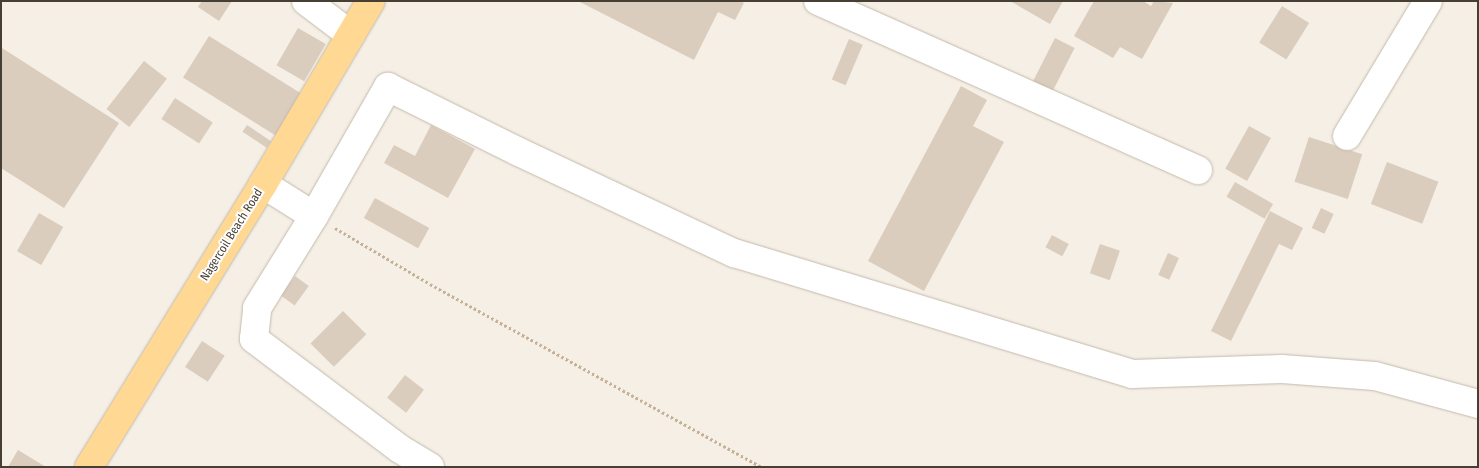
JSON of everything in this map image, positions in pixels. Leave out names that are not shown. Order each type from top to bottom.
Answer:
[{"type":"main road","name":"Nagercoil Beach Road","points":[[89,467],[263,184],[371,1]]},
{"type":"street","points":[[306,1],[351,35]]},
{"type":"street","points":[[818,1],[1198,170]]},
{"type":"street","points":[[1347,136],[1428,1]]},
{"type":"street","points":[[430,467],[400,449],[254,339],[257,308],[314,216],[388,87],[519,152],[734,253],[1132,374],[1282,369],[1375,376],[1478,404]]},
{"type":"street","points":[[263,184],[314,216]]},
{"type":"path","points":[[314,216],[430,284],[762,467]]},
{"type":"building","points":[[202,1],[232,1],[219,21],[198,7]]},
{"type":"building","points":[[578,1],[740,1],[744,3],[735,20],[718,12],[694,60]]},
{"type":"building","points":[[1010,1],[1063,1],[1050,24]]},
{"type":"building","points":[[1094,1],[1143,1],[1151,6],[1154,1],[1173,3],[1142,59],[1120,47],[1113,58],[1074,36]]},
{"type":"building","points":[[1282,6],[1309,23],[1286,59],[1259,42]]},
{"type":"building","points":[[298,28],[326,44],[304,81],[276,65]]},
{"type":"building","points":[[209,36],[303,95],[277,136],[183,78]]},
{"type":"building","points":[[1055,38],[1075,48],[1049,98],[1030,88]]},
{"type":"building","points":[[849,39],[863,45],[846,85],[832,80]]},
{"type":"building","points":[[2,48],[119,123],[64,208],[1,168]]},
{"type":"building","points":[[144,61],[167,79],[129,127],[106,109]]},
{"type":"building","points":[[961,86],[987,100],[973,126],[1004,142],[924,291],[868,261]]},
{"type":"building","points":[[175,98],[213,123],[199,143],[161,119]]},
{"type":"building","points":[[247,125],[271,141],[267,148],[243,132]]},
{"type":"building","points":[[431,125],[475,149],[448,198],[384,163],[394,145],[415,156]]},
{"type":"building","points":[[1249,126],[1271,138],[1247,181],[1225,169]]},
{"type":"building","points":[[1309,137],[1362,154],[1348,199],[1294,182]]},
{"type":"building","points":[[1387,162],[1438,182],[1422,224],[1371,204]]},
{"type":"building","points":[[1235,182],[1273,204],[1265,219],[1226,197]]},
{"type":"building","points":[[375,198],[429,228],[418,248],[364,218]]},
{"type":"building","points":[[1321,208],[1334,214],[1324,234],[1312,228]]},
{"type":"building","points":[[1270,211],[1303,228],[1292,250],[1279,244],[1231,341],[1211,331]]},
{"type":"building","points":[[39,213],[63,227],[41,265],[17,251]]},
{"type":"building","points":[[1052,235],[1069,244],[1062,256],[1045,247]]},
{"type":"building","points":[[1100,244],[1120,251],[1110,280],[1090,273]]},
{"type":"building","points":[[1168,253],[1179,258],[1169,280],[1158,275]]},
{"type":"building","points":[[295,276],[309,286],[295,305],[281,295]]},
{"type":"building","points":[[343,311],[366,334],[334,367],[310,344]]},
{"type":"building","points":[[202,341],[225,356],[208,382],[185,367]]},
{"type":"building","points":[[405,375],[424,390],[406,413],[387,398]]},
{"type":"building","points":[[18,450],[46,467],[8,467]]}]
